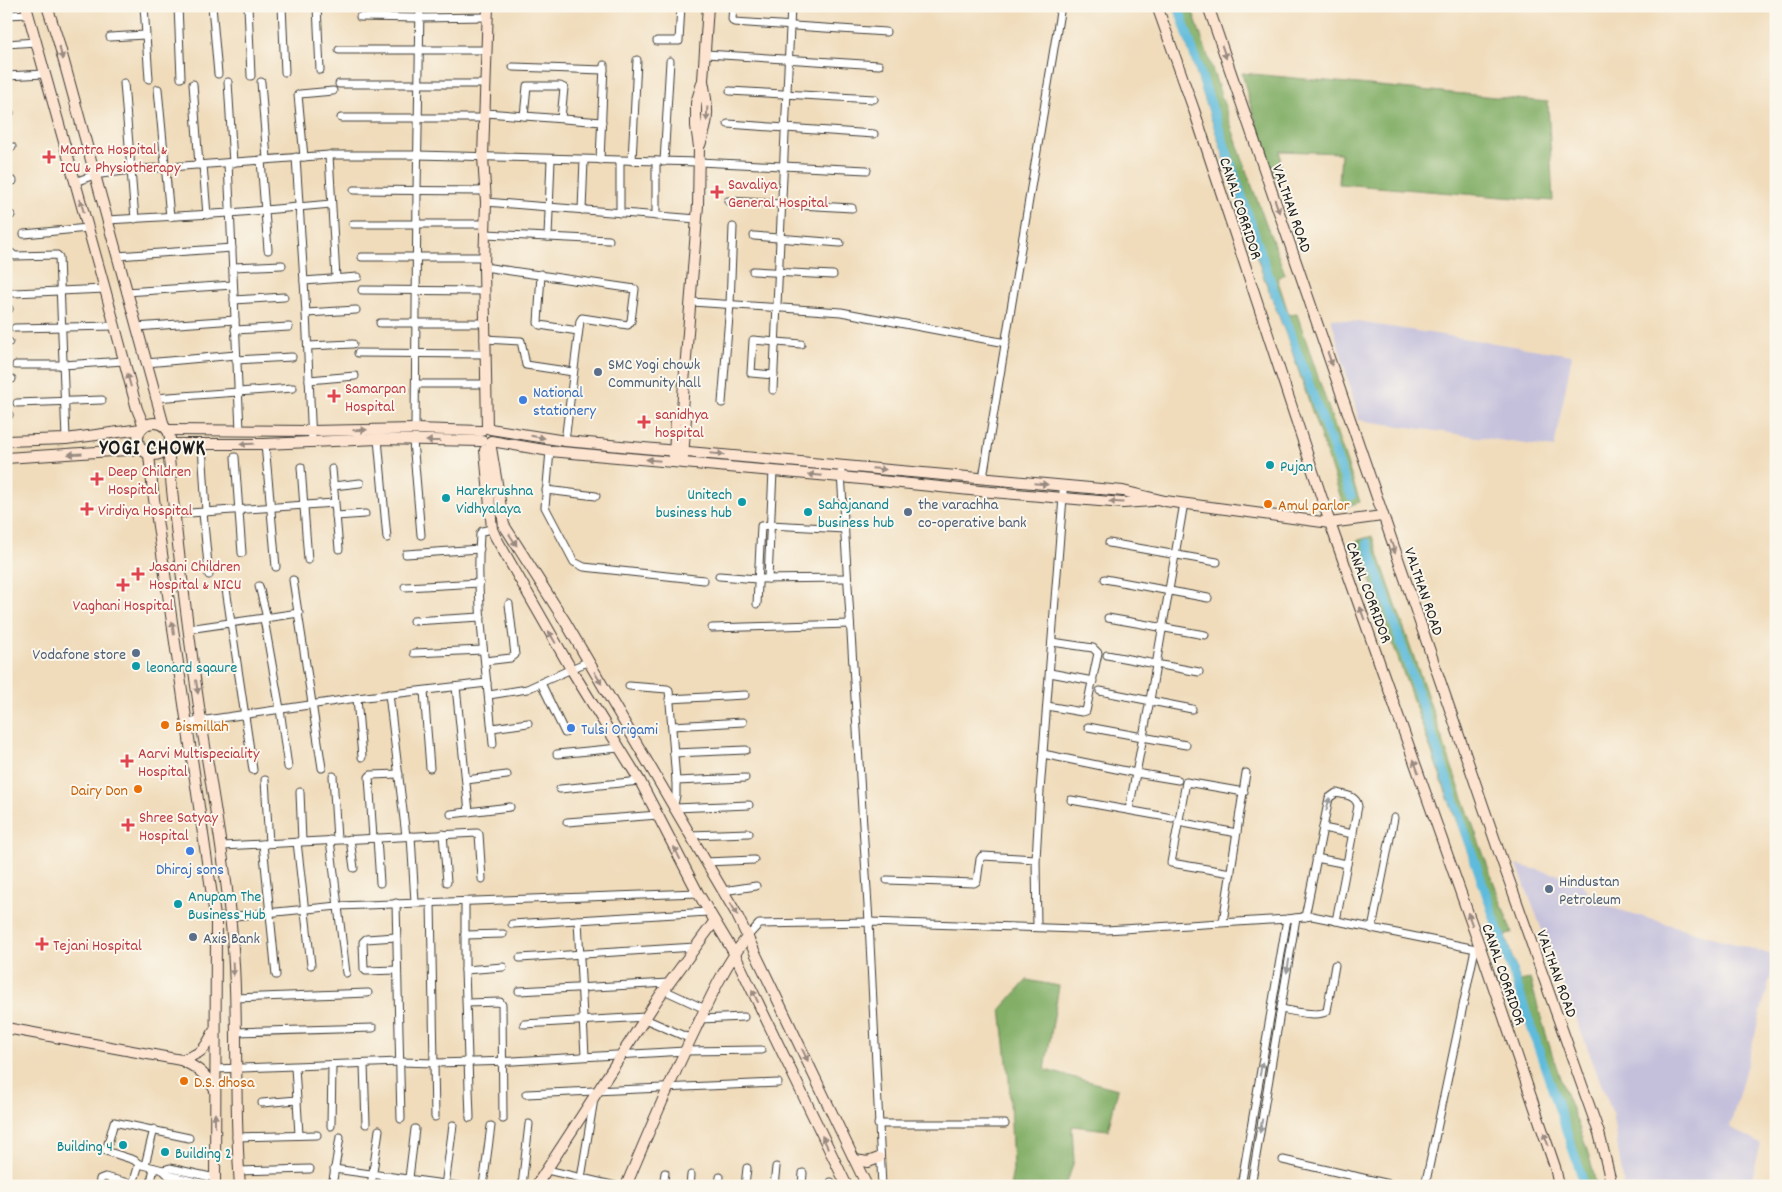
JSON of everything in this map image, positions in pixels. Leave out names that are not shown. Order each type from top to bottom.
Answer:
[{"type":"street","points":[[47,6],[58,40],[155,398],[171,439],[169,446],[175,514],[188,629],[222,846],[231,917],[235,998],[236,1137],[240,1186]]},
{"type":"street","points":[[144,6],[149,79]]},
{"type":"street","points":[[178,6],[181,78]]},
{"type":"street","points":[[212,6],[218,74]]},
{"type":"street","points":[[248,6],[251,76]]},
{"type":"street","points":[[282,6],[285,72]]},
{"type":"street","points":[[317,6],[320,70]]},
{"type":"street","points":[[415,429],[420,6]]},
{"type":"street","points":[[656,40],[679,41],[681,6]]},
{"type":"street","points":[[678,462],[676,417],[682,409],[692,302],[699,147],[707,127],[708,106],[703,80],[708,6]]},
{"type":"street","points":[[733,6],[732,19],[734,22],[886,32]]},
{"type":"street","points":[[773,390],[791,6]]},
{"type":"street","points":[[982,478],[1061,6]]},
{"type":"street","name":"CANAL CORRIDOR","points":[[1157,6],[1194,110],[1330,523],[1555,1167],[1559,1186]]},
{"type":"street","name":"VALTHAN ROAD","points":[[1208,6],[1382,516],[1599,1133],[1612,1186]]},
{"type":"street","points":[[6,15],[27,10],[143,428],[138,442],[145,452],[153,492],[215,918],[214,1183],[170,1168],[163,1170],[142,1165],[134,1160],[106,1152],[113,1123],[117,1121],[189,1138]]},
{"type":"street","points":[[360,17],[420,18],[487,12],[483,157],[486,202],[484,354],[486,437],[492,529],[571,669],[640,782],[708,912],[734,953],[847,1186]]},
{"type":"street","points":[[110,36],[145,35]]},
{"type":"street","points":[[6,44],[36,42]]},
{"type":"street","points":[[339,50],[487,50]]},
{"type":"street","points":[[706,54],[880,65]]},
{"type":"street","points":[[632,161],[637,60]]},
{"type":"street","points":[[656,216],[670,61]]},
{"type":"street","points":[[513,67],[604,68],[600,160]]},
{"type":"street","points":[[6,76],[46,74]]},
{"type":"street","points":[[228,82],[230,213],[240,430]]},
{"type":"street","points":[[261,82],[264,210],[268,250]]},
{"type":"street","points":[[124,83],[135,219]]},
{"type":"street","points":[[193,84],[207,214]]},
{"type":"street","points":[[340,84],[486,84]]},
{"type":"street","points":[[524,116],[527,86],[560,86],[564,88],[562,118]]},
{"type":"street","points":[[158,89],[170,217]]},
{"type":"street","points":[[312,436],[299,207],[298,95],[333,91]]},
{"type":"street","points":[[730,91],[874,99]]},
{"type":"street","points":[[341,118],[524,116],[602,122]]},
{"type":"street","points":[[728,124],[874,134]]},
{"type":"street","points":[[75,182],[94,175],[131,170],[330,155],[417,155],[699,162],[867,170]]},
{"type":"street","points":[[330,155],[336,278]]},
{"type":"street","points":[[548,238],[551,159]]},
{"type":"street","points":[[582,210],[584,160]]},
{"type":"street","points":[[620,160],[620,213]]},
{"type":"street","points":[[354,190],[485,191]]},
{"type":"street","points":[[728,201],[852,208]]},
{"type":"street","points":[[486,202],[697,219]]},
{"type":"street","points":[[107,220],[230,213],[331,204]]},
{"type":"street","points":[[353,224],[416,223],[486,229],[548,238],[609,240]]},
{"type":"street","points":[[722,403],[730,304],[733,227]]},
{"type":"street","points":[[24,234],[88,228]]},
{"type":"street","points":[[754,236],[840,242]]},
{"type":"street","points":[[116,256],[232,248]]},
{"type":"street","points":[[6,249],[15,256],[58,256],[66,439]]},
{"type":"street","points":[[362,257],[417,257],[484,262],[541,274],[635,289],[630,324],[582,318],[580,321],[565,441]]},
{"type":"street","points":[[232,267],[282,265]]},
{"type":"street","points":[[753,271],[779,271],[833,276]]},
{"type":"street","points":[[541,274],[539,324],[578,331]]},
{"type":"street","points":[[304,281],[358,277]]},
{"type":"street","points":[[126,292],[233,285]]},
{"type":"street","points":[[14,293],[105,289]]},
{"type":"street","points":[[362,290],[484,290]]},
{"type":"street","points":[[234,300],[284,297]]},
{"type":"street","points":[[692,302],[777,306],[841,312],[1006,343]]},
{"type":"street","points":[[306,313],[356,310]]},
{"type":"street","points":[[136,327],[235,320]]},
{"type":"street","points":[[380,323],[484,323]]},
{"type":"street","points":[[15,328],[115,326]]},
{"type":"street","points":[[235,330],[289,327]]},
{"type":"street","points":[[484,339],[521,341],[526,365],[573,372]]},
{"type":"street","points":[[774,374],[751,373],[752,342],[754,340],[801,344]]},
{"type":"street","points":[[308,346],[353,344]]},
{"type":"street","points":[[358,353],[484,354]]},
{"type":"street","points":[[146,363],[292,357]]},
{"type":"street","points":[[16,365],[63,365],[124,361]]},
{"type":"street","points":[[309,380],[355,376]]},
{"type":"street","points":[[416,384],[485,384]]},
{"type":"street","points":[[155,398],[292,388]]},
{"type":"street","points":[[17,403],[102,400]]},
{"type":"street","points":[[6,441],[66,439],[143,428],[154,423],[166,428],[194,432],[240,430],[378,440],[413,441],[486,437],[550,451],[841,477],[980,492],[1123,503],[1165,501]]},
{"type":"street","points":[[6,458],[145,452],[160,454],[169,446],[265,444],[312,436],[415,429],[486,437],[565,441],[1123,491],[1165,501],[1330,523],[1382,516]]},
{"type":"street","points":[[486,437],[504,525],[589,661],[748,936],[867,1186]]},
{"type":"street","points":[[378,440],[387,538]]},
{"type":"street","points":[[413,441],[421,535]]},
{"type":"street","points":[[202,444],[204,512],[209,575]]},
{"type":"street","points":[[265,444],[276,567]]},
{"type":"street","points":[[550,451],[546,510],[574,562],[584,567],[704,580]]},
{"type":"street","points":[[235,457],[242,553]]},
{"type":"street","points":[[842,465],[841,477],[869,922],[879,1158],[882,1186]]},
{"type":"street","points":[[301,468],[308,560]]},
{"type":"street","points":[[332,469],[339,549]]},
{"type":"street","points":[[768,579],[774,471]]},
{"type":"street","points":[[333,486],[360,483]]},
{"type":"street","points":[[1037,927],[1036,859],[1064,497],[1062,486]]},
{"type":"street","points":[[546,490],[596,496]]},
{"type":"street","points":[[175,514],[334,503]]},
{"type":"street","points":[[1128,810],[1150,700],[1184,503]]},
{"type":"street","points":[[336,516],[365,514]]},
{"type":"street","points":[[757,604],[760,528],[762,526],[844,529]]},
{"type":"street","points":[[492,529],[481,533],[480,617],[493,744]]},
{"type":"street","points":[[1110,543],[1217,562]]},
{"type":"street","points":[[406,554],[480,549]]},
{"type":"street","points":[[719,576],[757,579],[847,578]]},
{"type":"street","points":[[293,580],[322,768]]},
{"type":"street","points":[[1105,580],[1208,598]]},
{"type":"street","points":[[405,587],[480,583]]},
{"type":"street","points":[[259,586],[266,619],[288,767]]},
{"type":"street","points":[[226,589],[253,770]]},
{"type":"street","points":[[485,661],[511,658],[515,655],[509,604]]},
{"type":"street","points":[[188,629],[299,613]]},
{"type":"street","points":[[413,621],[480,617]]},
{"type":"street","points":[[1108,618],[1205,635]]},
{"type":"street","points":[[712,628],[850,624]]},
{"type":"street","points":[[1047,706],[1085,712],[1088,708],[1098,653],[1096,650],[1052,642]]},
{"type":"street","points":[[414,654],[484,650]]},
{"type":"street","points":[[1107,655],[1198,672]]},
{"type":"street","points":[[489,694],[523,690],[589,661]]},
{"type":"street","points":[[1050,673],[1093,681]]},
{"type":"street","points":[[186,723],[357,698],[488,683]]},
{"type":"street","points":[[541,683],[565,733]]},
{"type":"street","points":[[629,686],[668,689],[676,781],[674,806]]},
{"type":"street","points":[[456,687],[469,812]]},
{"type":"street","points":[[424,691],[430,768]]},
{"type":"street","points":[[1100,691],[1192,709]]},
{"type":"street","points":[[389,694],[415,902]]},
{"type":"street","points":[[669,699],[744,694]]},
{"type":"street","points":[[357,698],[362,757]]},
{"type":"street","points":[[672,726],[743,722]]},
{"type":"street","points":[[492,728],[528,723]]},
{"type":"street","points":[[1088,727],[1186,745]]},
{"type":"street","points":[[557,754],[619,748]]},
{"type":"street","points":[[674,753],[746,750]]},
{"type":"street","points":[[1043,754],[1178,780]]},
{"type":"street","points":[[1223,922],[1246,773]]},
{"type":"street","points":[[380,883],[369,777],[371,775],[399,774]]},
{"type":"street","points":[[466,780],[508,775]]},
{"type":"street","points":[[334,776],[333,840],[346,973]]},
{"type":"street","points":[[676,781],[745,778]]},
{"type":"street","points":[[266,780],[266,844],[276,975]]},
{"type":"street","points":[[560,789],[640,782]]},
{"type":"street","points":[[1231,873],[1171,863],[1175,820],[1186,782],[1244,792]]},
{"type":"street","points":[[300,792],[303,909],[311,965]]},
{"type":"street","points":[[1304,917],[1329,798],[1336,793],[1354,798],[1358,806],[1336,921]]},
{"type":"street","points":[[1072,800],[1237,833]]},
{"type":"street","points":[[674,806],[749,805]]},
{"type":"street","points":[[451,814],[510,807]]},
{"type":"street","points":[[567,822],[658,815]]},
{"type":"street","points":[[1372,929],[1394,818]]},
{"type":"street","points":[[1323,828],[1353,834]]},
{"type":"street","points":[[690,835],[749,833]]},
{"type":"street","points":[[222,846],[443,834],[478,834],[482,879]]},
{"type":"street","points":[[443,834],[447,882]]},
{"type":"street","points":[[350,839],[354,868]]},
{"type":"street","points":[[887,880],[974,883],[977,881],[982,856],[1036,859]]},
{"type":"street","points":[[1316,858],[1347,864]]},
{"type":"street","points":[[705,862],[754,860]]},
{"type":"street","points":[[723,891],[756,886]]},
{"type":"street","points":[[215,918],[338,906],[415,902],[698,893]]},
{"type":"street","points":[[465,901],[465,970],[470,1118]]},
{"type":"street","points":[[431,902],[435,1118]]},
{"type":"street","points":[[396,903],[401,1119]]},
{"type":"street","points":[[512,924],[708,912]]},
{"type":"street","points":[[626,1186],[705,1009],[734,953],[758,924],[869,922],[1106,930],[1312,916],[1478,949],[1425,1186]]},
{"type":"street","points":[[1251,1186],[1296,918]]},
{"type":"street","points":[[1241,1186],[1287,919]]},
{"type":"street","points":[[578,920],[585,1056]]},
{"type":"street","points":[[536,1186],[645,1018],[714,922]]},
{"type":"street","points":[[465,935],[503,934]]},
{"type":"street","points":[[396,937],[366,939],[363,942],[364,969],[366,971],[397,970]]},
{"type":"street","points":[[520,958],[695,947]]},
{"type":"street","points":[[1281,1009],[1316,1014],[1322,1014],[1327,1010],[1335,965]]},
{"type":"street","points":[[465,970],[503,967]]},
{"type":"street","points":[[519,991],[667,987],[705,1009]]},
{"type":"street","points":[[235,998],[368,993]]},
{"type":"street","points":[[467,1003],[502,1004],[503,1119]]},
{"type":"street","points":[[700,1019],[744,1017]]},
{"type":"street","points":[[524,1024],[645,1018],[691,1039]]},
{"type":"street","points":[[6,1028],[181,1060],[197,1068],[207,1077],[215,1091]]},
{"type":"street","points":[[181,1060],[196,1055],[206,1046],[215,1028]]},
{"type":"street","points":[[235,1032],[373,1028]]},
{"type":"street","points":[[215,1069],[400,1062],[503,1061],[685,1051],[761,1050]]},
{"type":"street","points":[[364,1064],[366,1124]]},
{"type":"street","points":[[331,1126],[332,1065]]},
{"type":"street","points":[[295,1067],[299,1135]]},
{"type":"street","points":[[526,1094],[597,1093],[669,1086],[778,1083]]},
{"type":"street","points":[[581,1178],[597,1093]]},
{"type":"street","points":[[262,1102],[297,1100]]},
{"type":"street","points":[[522,1186],[529,1124]]},
{"type":"street","points":[[878,1124],[1005,1124]]},
{"type":"street","points":[[445,1185],[453,1125]]},
{"type":"street","points":[[484,1186],[491,1126]]},
{"type":"street","points":[[99,1186],[100,1179],[104,1177],[133,1185],[154,1129]]},
{"type":"street","points":[[408,1182],[415,1129]]},
{"type":"street","points":[[371,1186],[379,1130]]},
{"type":"street","points":[[236,1137],[317,1135]]},
{"type":"street","points":[[332,1186],[340,1138]]},
{"type":"street","points":[[855,1160],[868,1162],[879,1158]]},
{"type":"street","points":[[1283,1160],[1394,1185]]},
{"type":"street","points":[[774,1186],[776,1167]]},
{"type":"street","points":[[150,1186],[154,1168]]},
{"type":"street","points":[[334,1168],[372,1173],[408,1182],[459,1186]]},
{"type":"street","points":[[745,1186],[747,1168]]},
{"type":"street","points":[[239,1171],[310,1169]]},
{"type":"street","points":[[547,1170],[616,1186]]},
{"type":"street","points":[[663,1186],[665,1173]]},
{"type":"street","points":[[802,1186],[803,1173]]},
{"type":"street","points":[[690,1186],[691,1174]]},
{"type":"street","points":[[1352,1186],[1355,1176]]},
{"type":"street","points":[[719,1186],[720,1177]]},
{"type":"shaded area","points":[[1331,318],[1572,355],[1554,448],[1359,420]]},
{"type":"shaded area","points":[[1517,865],[1578,879],[1596,903],[1776,956],[1730,1127],[1761,1144],[1750,1186],[1624,1186],[1612,1112]]},
{"type":"green space","points":[[1174,6],[1191,6],[1247,173],[1285,274],[1277,278],[1289,315],[1297,314],[1360,502],[1344,507],[1290,345],[1263,275]]},
{"type":"green space","points":[[1242,73],[1548,102],[1553,201],[1339,184],[1341,153],[1280,151],[1281,178],[1275,179],[1249,101]]},
{"type":"green space","points":[[1372,536],[1512,933],[1505,936],[1520,981],[1530,979],[1561,1081],[1586,1146],[1596,1186],[1586,1186],[1575,1144],[1488,909],[1356,541]]},
{"type":"green space","points":[[1027,980],[1059,986],[1045,1070],[1118,1089],[1108,1130],[1072,1126],[1074,1161],[1066,1186],[1010,1186],[1013,1170],[1009,1079],[1001,1009]]},
{"type":"waterway","points":[[1178,6],[1268,274],[1351,496]]},
{"type":"waterway","points":[[1367,543],[1581,1174],[1583,1186]]},
{"type":"place","name":"Mantra Hospital & ICU & Physiotherapy","points":[[49,157]]},
{"type":"place","name":"Savaliya General Hospital","points":[[717,192]]},
{"type":"place","name":"SMC Yogi chowk Community hall","points":[[598,372]]},
{"type":"place","name":"Samarpan Hospital","points":[[334,396]]},
{"type":"place","name":"National stationery","points":[[523,400]]},
{"type":"place","name":"sanidhya hospital","points":[[644,422]]},
{"type":"place","name":"Pujan","points":[[1270,465]]},
{"type":"place","name":"Deep Children Hospital","points":[[97,479]]},
{"type":"place","name":"Harekrushna Vidhyalaya","points":[[446,498]]},
{"type":"place","name":"Unitech business hub","points":[[742,502]]},
{"type":"place","name":"Amul parlor","points":[[1268,504]]},
{"type":"place","name":"Virdiya Hospital","points":[[87,509]]},
{"type":"place","name":"Sahajanand business hub","points":[[808,512]]},
{"type":"place","name":"the varachha co-operative bank","points":[[908,512]]},
{"type":"place","name":"Jasani Children Hospital & NICU","points":[[138,574]]},
{"type":"place","name":"Vaghani Hospital","points":[[123,585]]},
{"type":"place","name":"Vodafone store","points":[[136,653]]},
{"type":"place","name":"leonard sqaure","points":[[136,666]]},
{"type":"place","name":"Bismillah","points":[[165,725]]},
{"type":"place","name":"Tulsi Origami","points":[[571,728]]},
{"type":"place","name":"Aarvi Multispeciality Hospital","points":[[127,761]]},
{"type":"place","name":"Dairy Don","points":[[138,789]]},
{"type":"place","name":"Shree Satyay Hospital","points":[[128,825]]},
{"type":"place","name":"Dhiraj sons","points":[[190,851]]},
{"type":"place","name":"Hindustan Petroleum","points":[[1549,889]]},
{"type":"place","name":"Anupam The Business Hub","points":[[178,904]]},
{"type":"place","name":"Axis Bank","points":[[193,937]]},
{"type":"place","name":"Tejani Hospital","points":[[42,944]]},
{"type":"place","name":"D.S. dhosa","points":[[184,1081]]},
{"type":"place","name":"Building 4","points":[[123,1145]]},
{"type":"place","name":"Building 2","points":[[165,1152]]},
{"type":"district","name":"YOGI CHOWK","points":[[153,447]]}]
